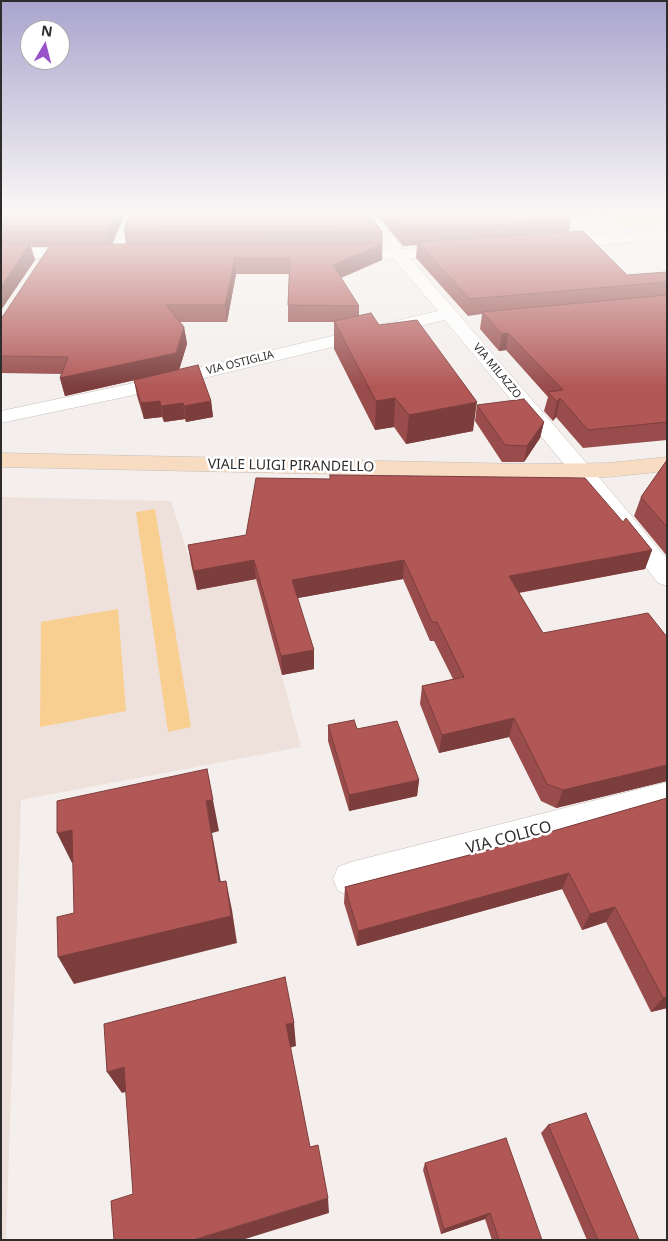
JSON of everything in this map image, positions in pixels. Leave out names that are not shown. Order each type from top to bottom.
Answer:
[{"type":"main road","name":"VIALE LUIGI PIRANDELLO","points":[[1,460],[478,471],[580,471],[667,464]]},
{"type":"street","name":"VIA MILAZZO","points":[[412,271],[667,577]]},
{"type":"street","name":"VIA OSTIGLIA","points":[[1,417],[453,319],[482,321]]},
{"type":"street","name":"VIA COLICO","points":[[351,879],[667,796]]},
{"type":"shaded area","points":[[1,497],[171,501],[191,564],[256,579],[301,747],[21,800],[6,1240],[1,1240]]},
{"type":"shaded area","points":[[155,509],[191,727],[168,732],[136,512]]},
{"type":"shaded area","points":[[118,609],[126,711],[40,727],[41,622]]},
{"type":"building","points":[[1,271],[12,271],[1,287]]},
{"type":"building","points":[[33,271],[232,271],[225,305],[166,305],[184,327],[176,353],[60,378],[68,357],[1,356],[1,317]]},
{"type":"building","points":[[289,271],[337,271],[359,306],[288,305]]},
{"type":"building","points":[[444,271],[623,271],[627,275],[667,272],[667,282],[470,299]]},
{"type":"building","points":[[667,295],[667,422],[588,430],[560,398],[557,402],[548,392],[563,390],[508,333],[502,334],[482,312]]},
{"type":"building","points":[[371,313],[379,325],[417,320],[477,402],[409,415],[395,398],[376,401],[334,321]]},
{"type":"building","points":[[198,365],[211,401],[184,406],[183,403],[161,406],[160,401],[141,403],[134,380]]},
{"type":"building","points":[[524,399],[544,422],[527,446],[505,445],[477,405]]},
{"type":"building","points":[[667,460],[667,527],[641,497]]},
{"type":"building","points":[[330,475],[585,478],[623,522],[626,518],[652,550],[509,576],[543,633],[648,613],[667,637],[667,765],[563,790],[547,784],[514,718],[442,735],[422,686],[464,677],[437,622],[432,622],[404,560],[292,580],[314,650],[281,656],[254,560],[194,571],[188,545],[246,535],[256,478],[330,479]]},
{"type":"building","points":[[354,720],[357,729],[397,721],[419,780],[349,795],[328,725]]},
{"type":"building","points":[[207,769],[213,800],[206,801],[219,882],[226,881],[231,916],[58,957],[57,917],[74,913],[72,830],[57,833],[57,801]]},
{"type":"building","points":[[667,798],[667,997],[663,998],[615,907],[590,914],[569,873],[358,931],[345,887],[477,853]]},
{"type":"building","points":[[285,977],[294,1023],[286,1024],[310,1147],[318,1145],[328,1198],[193,1240],[114,1240],[111,1201],[133,1194],[124,1067],[107,1072],[104,1024]]},
{"type":"building","points":[[586,1113],[639,1240],[598,1240],[548,1125]]},
{"type":"building","points":[[506,1138],[542,1240],[499,1240],[490,1213],[444,1229],[425,1163]]}]
